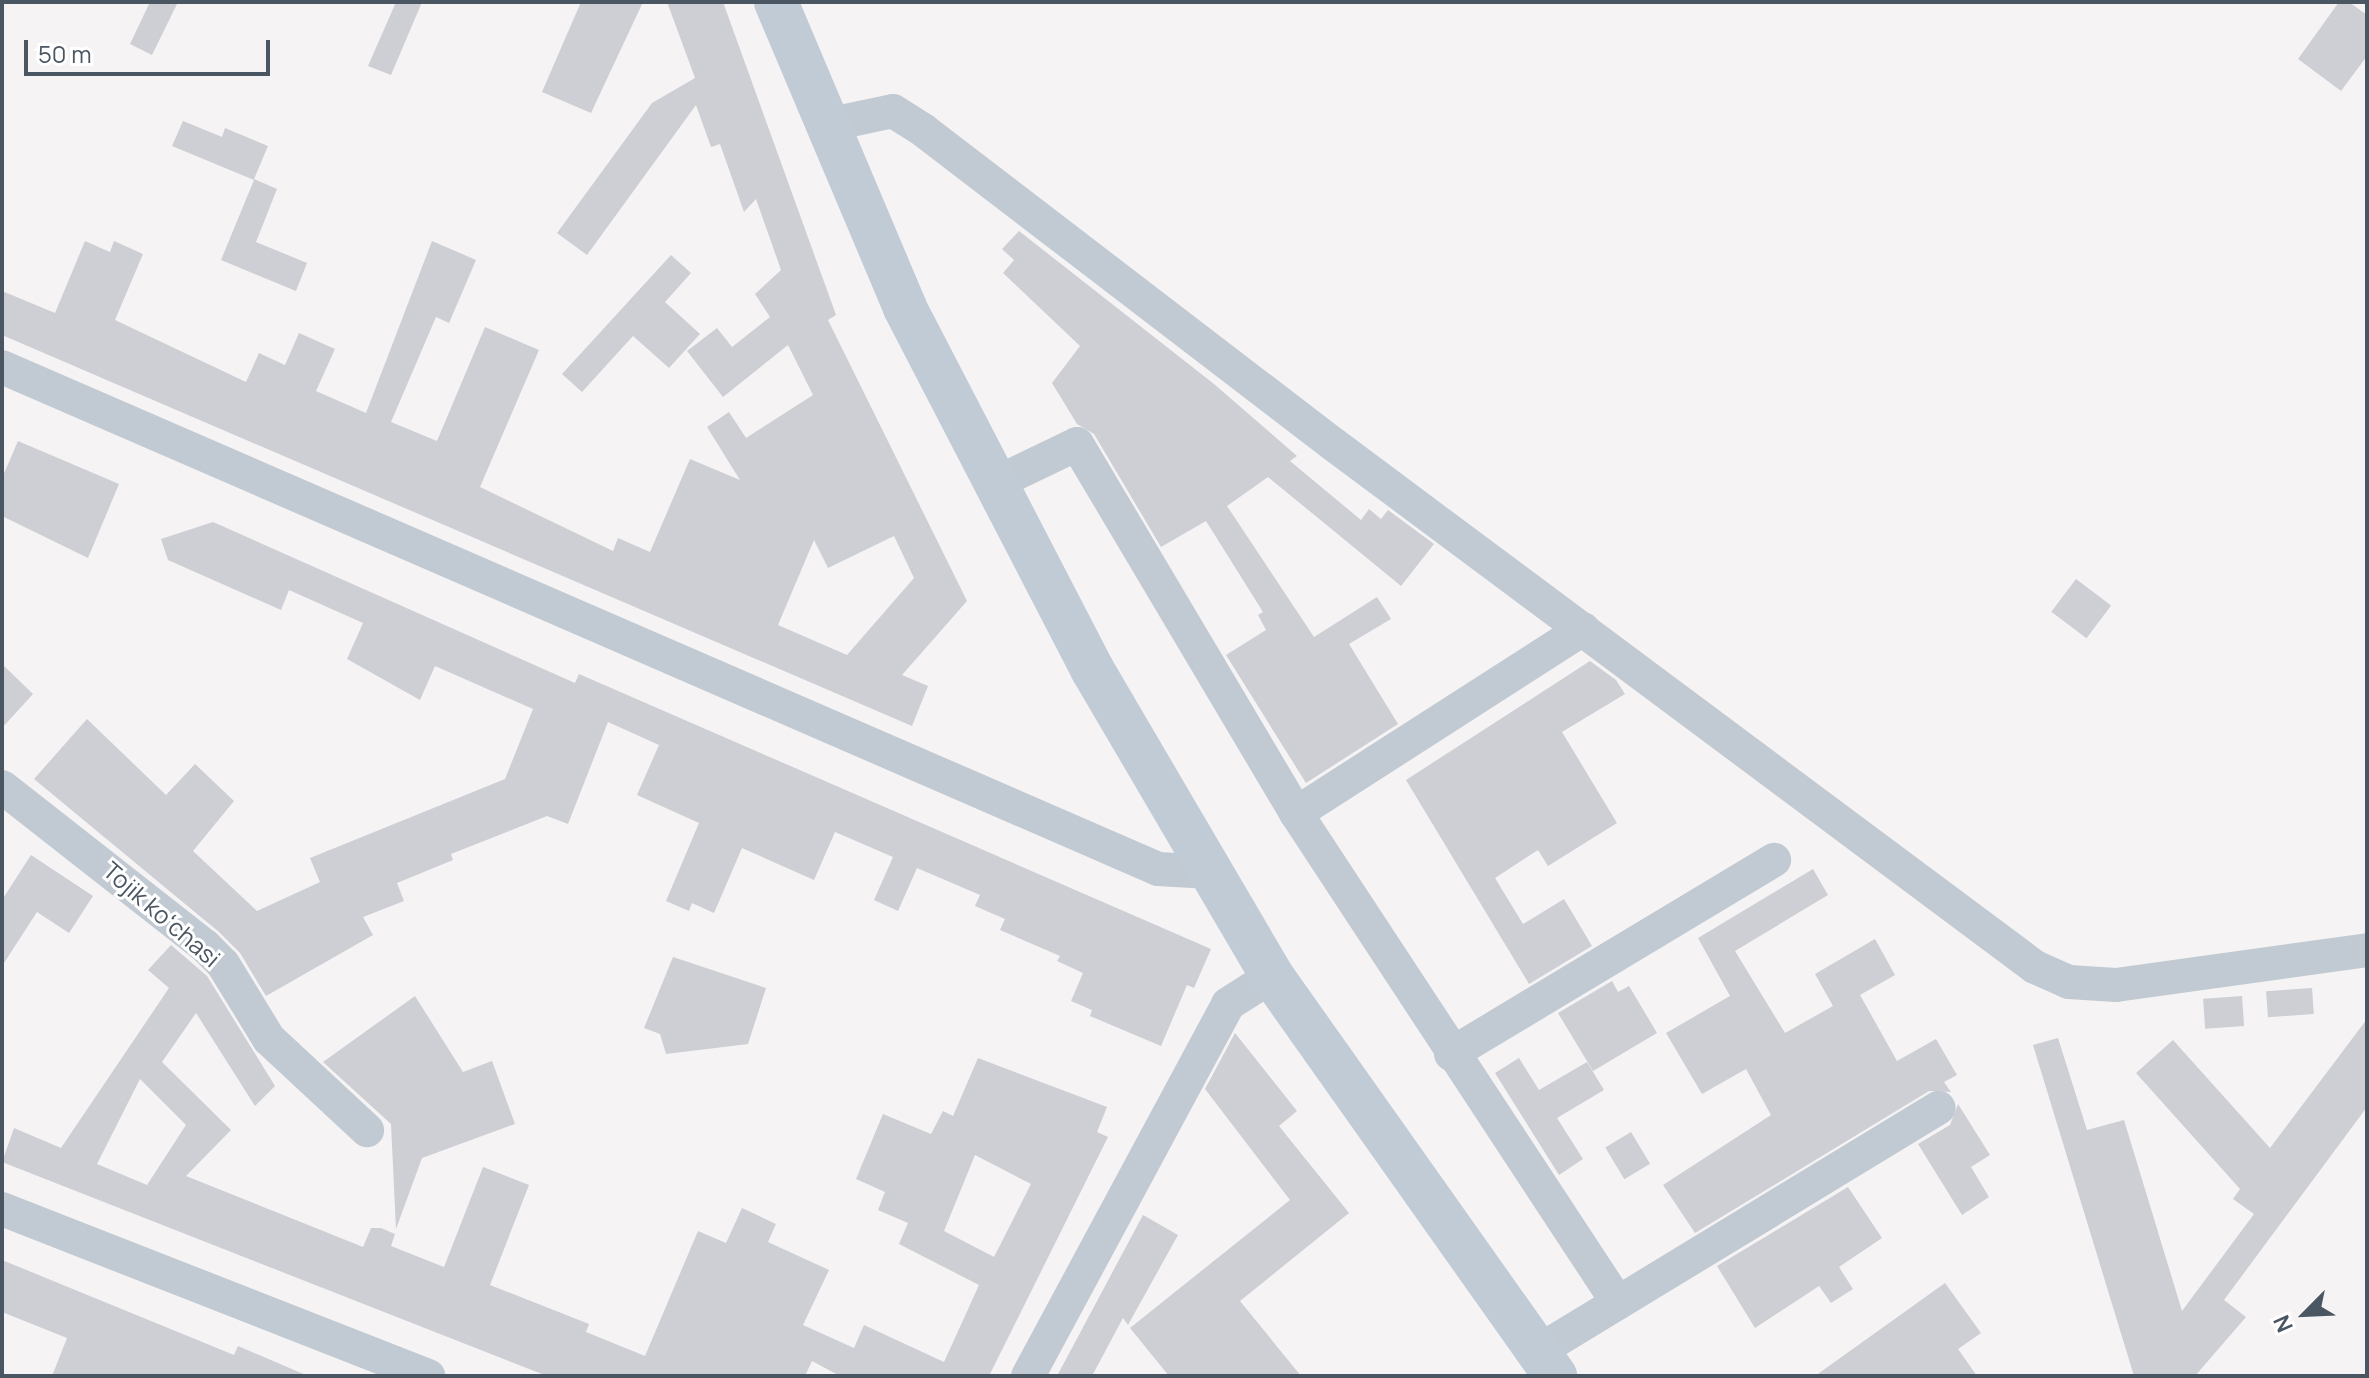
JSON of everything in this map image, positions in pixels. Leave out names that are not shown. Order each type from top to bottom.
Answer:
[{"type":"street","points":[[776,2],[905,308],[994,484],[1210,872],[1272,976],[1546,1364],[1618,1303],[1939,1108]]},
{"type":"street","points":[[827,125],[893,111],[923,130],[2035,967],[2069,982],[2116,985],[2367,950]]},
{"type":"street","points":[[2,367],[1158,869],[1210,872]]},
{"type":"street","points":[[994,484],[1077,444],[1296,813],[1451,1054],[1618,1303]]},
{"type":"street","points":[[1296,813],[1583,629]]},
{"type":"street","name":"Tojik koʻchasi","points":[[2,787],[205,946],[223,964],[269,1039],[367,1130]]},
{"type":"street","points":[[1451,1054],[1774,860]]},
{"type":"street","points":[[1028,1376],[1228,1004],[1272,976]]},
{"type":"street","points":[[2,1209],[428,1376]]},
{"type":"building","points":[[150,2],[178,2],[152,55],[130,44]]},
{"type":"building","points":[[396,2],[422,2],[391,75],[368,66]]},
{"type":"building","points":[[581,2],[643,2],[591,113],[542,92]]},
{"type":"building","points":[[667,2],[723,2],[836,315],[828,320],[967,601],[902,675],[928,686],[912,726],[2,335],[2,291],[55,313],[85,241],[110,252],[114,241],[143,254],[115,320],[246,382],[259,353],[285,365],[299,333],[335,349],[316,391],[366,413],[432,241],[476,260],[449,323],[436,317],[391,422],[437,441],[485,327],[539,350],[480,487],[613,551],[618,538],[650,552],[690,459],[740,480],[707,427],[729,412],[746,438],[813,395],[788,345],[723,397],[687,351],[717,328],[732,347],[770,317],[755,294],[781,270],[756,199],[744,212],[720,144],[711,147],[696,105],[587,255],[557,233],[652,103],[695,78]],"holes":[[[894,536],[914,578],[847,655],[778,625],[814,540],[828,568]]]},
{"type":"building","points":[[2339,2],[2349,2],[2367,15],[2367,56],[2341,91],[2298,59]]},
{"type":"building","points":[[183,121],[222,137],[225,128],[268,146],[254,179],[277,189],[256,242],[307,263],[296,291],[221,260],[254,180],[172,146]]},
{"type":"building","points":[[1019,231],[1214,384],[1297,456],[1290,461],[1361,520],[1369,509],[1381,519],[1388,510],[1434,544],[1401,586],[1268,477],[1227,506],[1314,637],[1377,597],[1391,619],[1349,644],[1398,724],[1306,783],[1226,655],[1266,630],[1258,615],[1263,612],[1206,521],[1161,547],[1094,434],[1077,424],[1052,383],[1080,346],[1003,273],[1014,260],[1002,249]]},
{"type":"building","points":[[671,255],[691,273],[665,302],[700,334],[669,368],[633,336],[582,392],[562,374]]},
{"type":"building","points":[[18,441],[119,484],[88,558],[2,516],[2,478]]},
{"type":"building","points":[[213,522],[575,683],[579,674],[1211,949],[1194,988],[1187,985],[1161,1046],[1090,1016],[1092,1010],[1071,1001],[1083,973],[1057,961],[1060,956],[1000,930],[1005,919],[975,906],[980,895],[917,868],[898,911],[874,900],[893,857],[835,832],[814,880],[742,848],[714,913],[692,903],[689,911],[666,901],[699,823],[637,795],[659,745],[608,722],[568,824],[547,816],[451,854],[453,860],[397,883],[404,901],[363,917],[373,935],[266,996],[240,953],[219,932],[34,779],[87,719],[166,795],[195,764],[234,801],[193,851],[257,911],[320,882],[310,858],[505,779],[533,709],[435,666],[420,700],[347,659],[363,623],[289,590],[281,610],[168,560],[161,539]]},
{"type":"building","points":[[2076,579],[2111,605],[2086,638],[2051,612]]},
{"type":"building","points":[[1590,661],[1616,680],[1625,694],[1562,732],[1617,823],[1548,866],[1538,850],[1495,878],[1523,924],[1564,899],[1592,946],[1529,984],[1406,780]]},
{"type":"building","points":[[2,664],[33,694],[2,728]]},
{"type":"building","points":[[31,855],[93,896],[69,933],[37,912],[2,966],[2,900]]},
{"type":"building","points":[[1813,869],[1828,895],[1735,951],[1785,1033],[1833,1006],[1815,974],[1875,939],[1895,975],[1860,995],[1897,1061],[1936,1039],[1957,1075],[1944,1082],[1951,1092],[1929,1091],[1695,1233],[1663,1185],[1771,1115],[1746,1069],[1702,1094],[1666,1033],[1730,996],[1698,938]]},
{"type":"building","points":[[171,945],[207,976],[275,1086],[255,1106],[196,1013],[162,1062],[231,1130],[186,1176],[363,1247],[371,1228],[381,1228],[395,1234],[391,1246],[444,1267],[483,1167],[529,1185],[490,1285],[589,1324],[586,1332],[645,1356],[698,1231],[726,1243],[742,1208],[776,1224],[768,1242],[829,1270],[803,1325],[854,1348],[864,1325],[944,1362],[979,1285],[899,1244],[908,1223],[878,1210],[885,1192],[856,1179],[883,1114],[931,1134],[943,1111],[953,1116],[978,1058],[1107,1107],[1097,1132],[1108,1137],[989,1376],[840,1376],[812,1361],[805,1376],[547,1376],[2,1162],[14,1128],[61,1148],[169,988],[148,970]],"holes":[[[140,1079],[186,1125],[147,1185],[97,1164]],[[975,1155],[1031,1184],[994,1257],[944,1231]]]},
{"type":"building","points":[[673,957],[766,988],[748,1044],[666,1054],[660,1034],[644,1028]]},
{"type":"building","points":[[1612,981],[1618,992],[1629,986],[1657,1033],[1593,1071],[1558,1013]]},
{"type":"building","points":[[2312,988],[2314,1014],[2268,1017],[2266,991]]},
{"type":"building","points":[[415,996],[463,1072],[492,1061],[515,1124],[422,1158],[396,1229],[391,1124],[323,1062]]},
{"type":"building","points":[[2242,996],[2244,1026],[2205,1029],[2203,999]]},
{"type":"building","points":[[2367,1019],[2367,1107],[2224,1300],[2246,1317],[2195,1376],[2134,1376],[2033,1045],[2058,1038],[2087,1130],[2124,1120],[2182,1311],[2254,1214],[2233,1199],[2240,1189],[2136,1073],[2173,1040],[2270,1148]]},
{"type":"building","points":[[1235,1033],[1297,1111],[1279,1126],[1349,1213],[1240,1301],[1301,1376],[1169,1376],[1130,1328],[1290,1200],[1205,1089]]},
{"type":"building","points":[[1519,1058],[1539,1090],[1587,1062],[1604,1090],[1557,1118],[1583,1159],[1559,1175],[1495,1073]]},
{"type":"building","points":[[1958,1104],[1990,1155],[1971,1167],[1989,1197],[1962,1215],[1918,1144],[1950,1125]]},
{"type":"building","points":[[1631,1132],[1650,1164],[1624,1179],[1605,1147]]},
{"type":"building","points":[[1848,1187],[1882,1238],[1839,1267],[1853,1289],[1831,1303],[1819,1286],[1755,1328],[1717,1266]]},
{"type":"building","points":[[1143,1215],[1178,1235],[1128,1325],[1123,1318],[1092,1376],[1057,1376]]},
{"type":"building","points":[[2,1260],[234,1355],[238,1346],[308,1376],[52,1376],[67,1338],[2,1312]]},
{"type":"building","points":[[1945,1283],[1981,1333],[1958,1349],[1977,1376],[1815,1376]]}]
